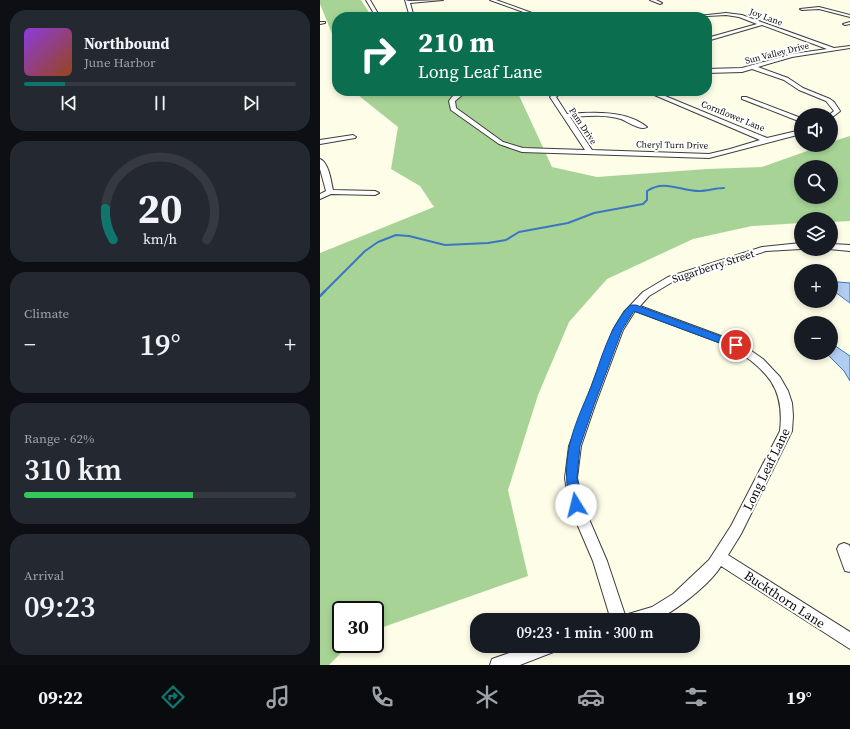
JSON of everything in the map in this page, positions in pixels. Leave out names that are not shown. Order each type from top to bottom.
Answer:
[{"type":"street","points":[[368,0],[375,12]]},
{"type":"street","points":[[411,12],[408,1],[441,0]]},
{"type":"street","points":[[492,0],[527,12]]},
{"type":"street","points":[[652,0],[660,3]]},
{"type":"street","points":[[802,9],[819,8],[850,16]]},
{"type":"street","name":"Joy Lane","points":[[712,14],[733,15],[832,49]]},
{"type":"street","points":[[712,39],[761,24]]},
{"type":"street","name":"Sun Valley Drive","points":[[712,71],[735,71],[792,56],[850,47]]},
{"type":"street","points":[[752,67],[786,79],[802,89],[828,100],[835,108]]},
{"type":"street","name":"Cheryl Turn Drive","points":[[457,96],[452,101],[454,108],[501,143],[522,150],[709,156],[732,151],[766,140],[794,134]]},
{"type":"street","name":"Pam Drive","points":[[554,96],[553,97],[565,116],[590,152]]},
{"type":"street","name":"Cornflower Lane","points":[[660,96],[766,140]]},
{"type":"street","points":[[744,98],[794,117]]},
{"type":"street","points":[[565,116],[606,113],[628,119],[644,127]]},
{"type":"street","points":[[320,142],[353,137]]},
{"type":"street","points":[[320,161],[328,177],[330,192]]},
{"type":"street","points":[[320,196],[330,192],[375,193]]},
{"type":"street","name":"Sugarberry Street","points":[[618,613],[600,561],[576,505],[571,478],[575,446],[618,330],[626,314],[646,294],[671,279],[765,249],[794,247]]},
{"type":"street","points":[[838,247],[850,248]]},
{"type":"street","name":"Long Leaf Lane","points":[[633,307],[736,345],[764,365],[776,378],[783,391],[789,418],[786,431],[736,530],[720,557],[700,580],[678,599],[654,613]]},
{"type":"street","points":[[844,549],[850,566]]},
{"type":"street","name":"Buckthorn Lane","points":[[720,557],[850,642]]},
{"type":"street","points":[[498,665],[531,653]]},
{"type":"green space","points":[[320,0],[361,0],[369,12],[332,12],[332,34],[320,4]]},
{"type":"green space","points":[[359,96],[519,96],[552,167],[597,177],[707,169],[762,167],[804,152],[838,152],[838,140],[850,136],[850,221],[838,222],[838,212],[794,212],[794,223],[752,226],[693,239],[607,279],[569,322],[538,395],[508,490],[528,576],[384,627],[384,601],[332,601],[332,653],[341,653],[329,665],[320,665],[320,253],[434,207],[420,186],[391,169],[398,127]]},
{"type":"water","points":[[838,282],[850,283],[850,303],[838,294]]},
{"type":"water","points":[[838,348],[850,356],[850,381],[844,371],[833,360],[838,360]]},
{"type":"waterway","points":[[320,296],[365,251],[378,242],[396,235],[409,236],[445,245],[488,243],[506,240],[519,232],[568,223],[594,213],[643,204],[647,200],[647,191],[660,186],[673,186],[692,191],[724,188]]},
{"type":"route","points":[[576,505],[571,478],[575,446],[589,405],[618,330],[626,314],[633,307],[736,345]]}]
